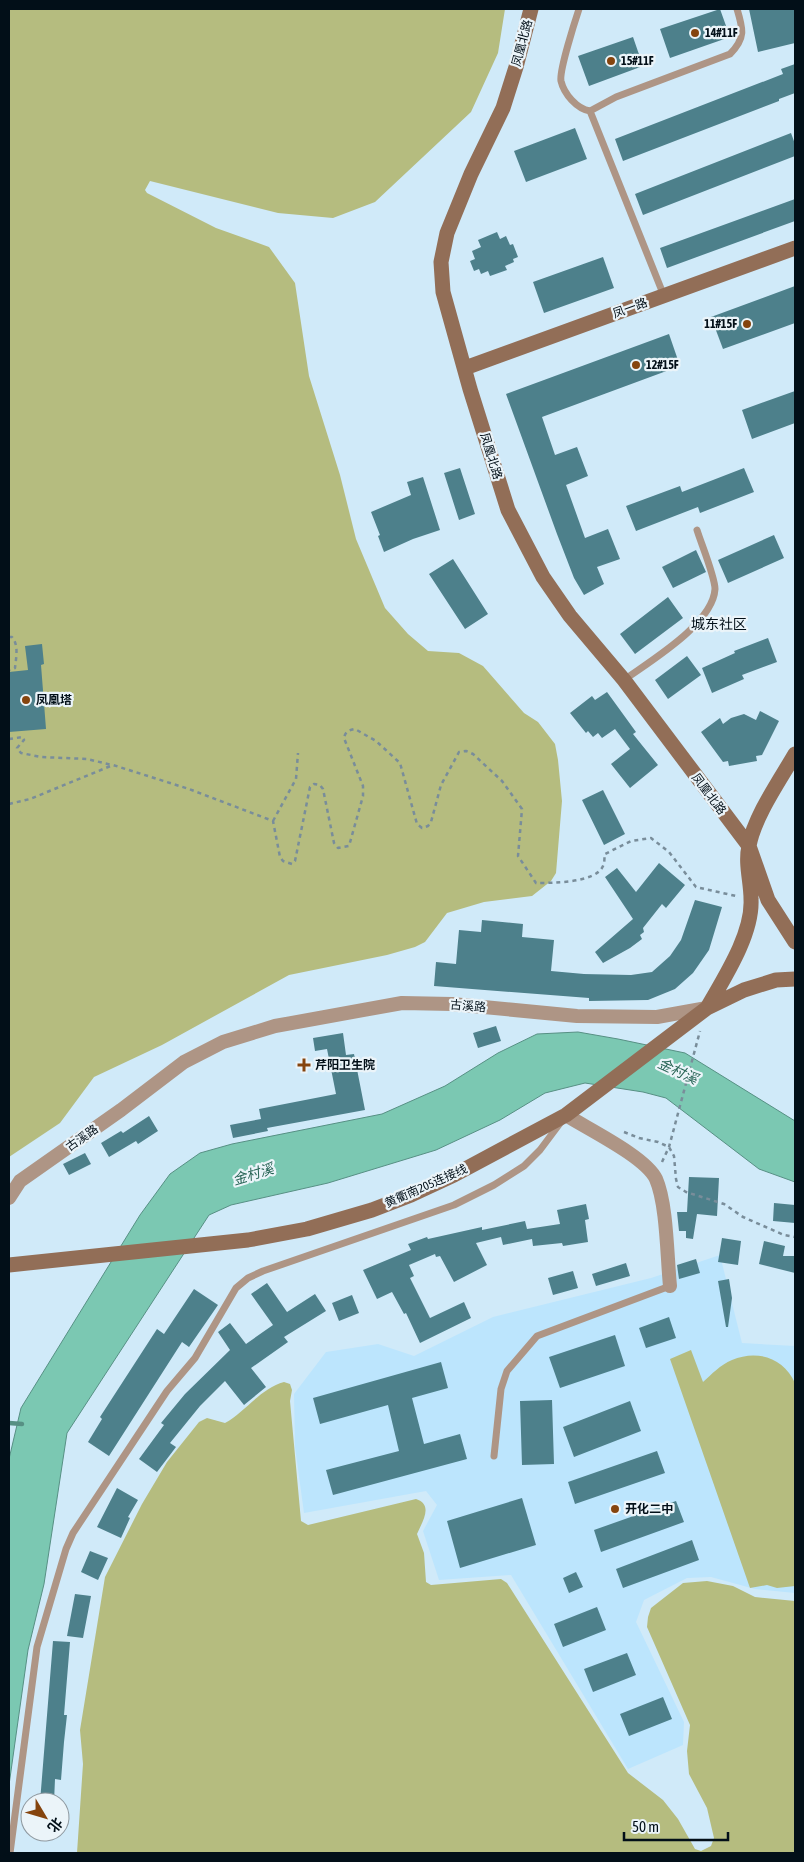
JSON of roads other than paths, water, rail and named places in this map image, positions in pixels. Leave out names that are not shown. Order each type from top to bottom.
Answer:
[{"type":"street","name":"凤凰北路","points":[[531,9],[503,108],[471,174],[447,233],[441,262],[443,292],[508,510],[542,577],[570,616],[624,680],[749,846],[768,900],[795,942]]},
{"type":"street","name":"凤一路","points":[[465,368],[795,248]]},
{"type":"street","points":[[707,1008],[735,958],[748,923],[752,900],[747,865],[749,846],[754,829],[795,754]]},
{"type":"street","name":"黄衢南205连接线","points":[[9,1265],[226,1242],[307,1229],[372,1210],[411,1195],[454,1175],[566,1115],[707,1008],[744,990],[776,980],[795,979]]},
{"type":"street","name":"古溪路","points":[[9,1198],[20,1181],[121,1110],[184,1062],[223,1042],[275,1026],[402,1003],[452,1004],[577,1016],[657,1017],[707,1008]]},
{"type":"street","points":[[566,1115],[642,1162],[655,1178],[661,1195],[670,1286]]},
{"type":"lane","points":[[579,9],[562,65],[561,81],[570,98],[577,105],[590,111],[616,98],[730,54],[742,36],[743,29],[737,9]]},
{"type":"lane","points":[[590,111],[664,296]]},
{"type":"lane","points":[[624,680],[686,635],[698,623],[714,596],[715,586],[697,530]]},
{"type":"lane","points":[[10,1853],[37,1647],[66,1549],[73,1533],[167,1391],[195,1358],[236,1288],[248,1278],[263,1271],[454,1205],[494,1185],[524,1166],[540,1150],[566,1115]]},
{"type":"lane","points":[[494,1456],[501,1389],[507,1371],[537,1336],[670,1286]]},
{"type":"water","name":"金村溪","points":[[578,1032],[685,1053],[795,1121],[795,1182],[759,1169],[666,1098],[643,1092],[585,1083],[545,1093],[500,1120],[436,1150],[328,1183],[231,1205],[209,1215],[67,1433],[44,1584],[28,1650],[9,1785],[9,1459],[21,1408],[140,1215],[170,1174],[200,1153],[232,1144],[382,1114],[445,1086],[498,1053],[537,1034]]},
{"type":"waterway","points":[[9,1423],[22,1424]]},
{"type":"place","name":"14#11F","points":[[695,33]]},
{"type":"place","name":"15#11F","points":[[611,61]]},
{"type":"place","name":"11#15F","points":[[747,324]]},
{"type":"place","name":"12#15F","points":[[636,365]]},
{"type":"place","name":"凤凰塔","points":[[26,700]]},
{"type":"place","name":"芹阳卫生院","points":[[304,1065]]},
{"type":"place","name":"开化二中","points":[[615,1509]]},
{"type":"district","name":"城东社区","points":[[719,624]]}]
